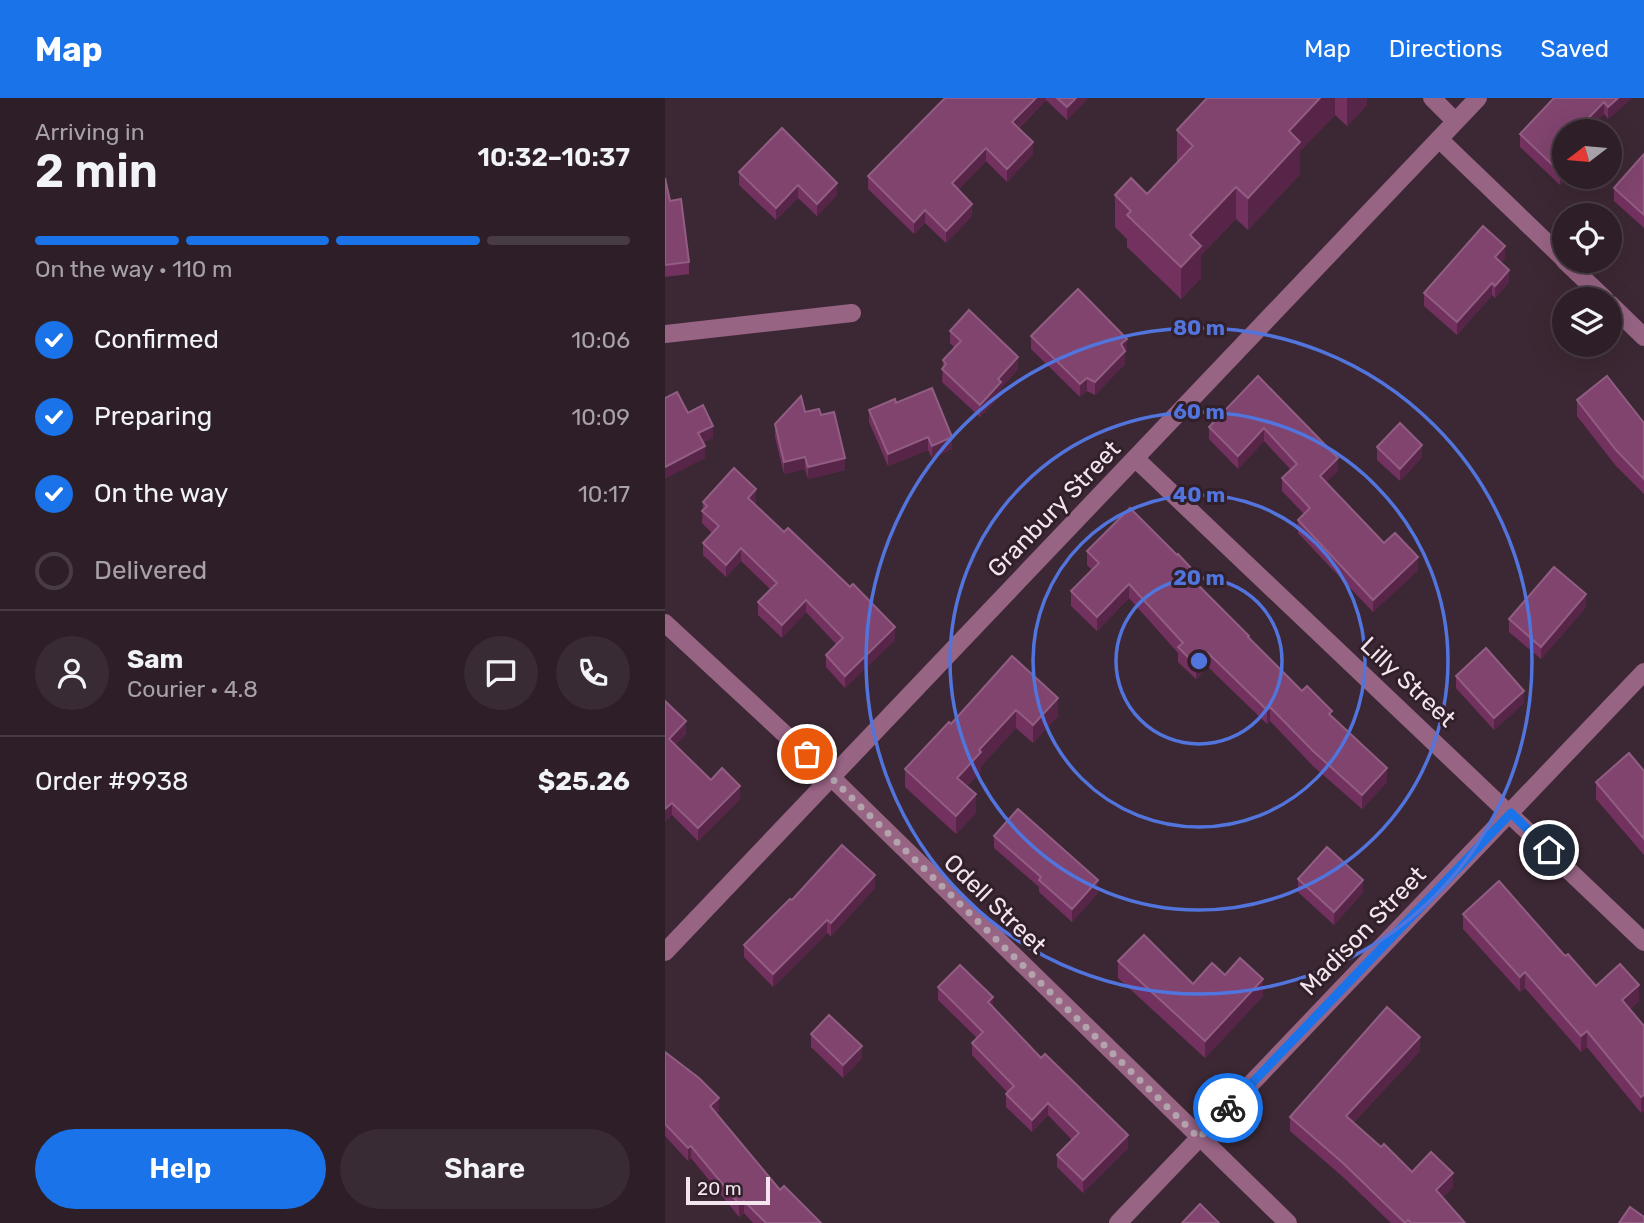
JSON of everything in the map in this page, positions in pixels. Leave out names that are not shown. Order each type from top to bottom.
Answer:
[{"type":"street","points":[[1432,98],[1455,121]]},
{"type":"street","name":"Granbury Street","points":[[665,952],[1478,98]]},
{"type":"street","points":[[1439,139],[1552,248]]},
{"type":"street","points":[[1578,273],[1593,287]]},
{"type":"street","points":[[665,334],[852,313]]},
{"type":"street","points":[[1622,316],[1644,337]]},
{"type":"street","name":"Lilly Street","points":[[1136,459],[1644,942]]},
{"type":"street","name":"Odell Street","points":[[665,623],[830,776],[1287,1223]]},
{"type":"street","name":"Madison Street","points":[[1118,1223],[1644,672]]},
{"type":"building","points":[[945,98],[1036,98],[1012,122],[1033,142],[1007,169],[986,148],[952,183],[972,204],[946,231],[925,210],[914,222],[868,176]]},
{"type":"building","points":[[1057,98],[1076,98],[1067,107]]},
{"type":"building","points":[[1207,98],[1320,98],[1289,131],[1300,142],[1248,198],[1236,187],[1190,235],[1201,246],[1181,267],[1127,215],[1131,211],[1115,195],[1131,178],[1147,194],[1193,146],[1177,130]]},
{"type":"building","points":[[1554,98],[1618,98],[1608,107],[1604,102],[1588,119],[1552,119],[1552,164],[1520,134]]},
{"type":"building","points":[[782,128],[837,183],[817,204],[798,185],[776,208],[739,172]]},
{"type":"building","points":[[1644,154],[1644,215],[1615,189],[1622,189],[1622,179]]},
{"type":"building","points":[[665,178],[670,201],[681,199],[689,262],[665,265]]},
{"type":"building","points":[[1483,226],[1505,246],[1495,257],[1509,270],[1495,286],[1492,283],[1457,322],[1424,293]]},
{"type":"building","points":[[1078,289],[1127,339],[1121,344],[1125,351],[1095,382],[1087,378],[1080,384],[1031,336]]},
{"type":"building","points":[[969,310],[1018,357],[998,379],[1001,382],[980,405],[942,369],[946,364],[943,360],[961,341],[950,331]]},
{"type":"building","points":[[1258,376],[1338,458],[1320,476],[1384,543],[1395,533],[1418,557],[1373,600],[1298,520],[1310,508],[1282,478],[1297,464],[1264,428],[1238,456],[1209,427]]},
{"type":"building","points":[[1607,376],[1644,423],[1644,479],[1616,450],[1577,400]]},
{"type":"building","points":[[932,388],[952,437],[932,446],[928,437],[888,454],[869,410],[895,399],[896,403]]},
{"type":"building","points":[[677,392],[688,413],[703,405],[713,426],[698,433],[705,446],[665,467],[665,398]]},
{"type":"building","points":[[801,396],[805,412],[819,409],[821,415],[834,412],[845,458],[808,467],[805,457],[784,462],[775,424]]},
{"type":"building","points":[[1400,423],[1422,445],[1400,469],[1377,447]]},
{"type":"building","points":[[734,468],[756,489],[748,498],[784,532],[788,528],[850,587],[853,584],[895,627],[845,676],[826,655],[843,638],[806,600],[782,625],[758,602],[777,583],[741,548],[726,565],[703,543],[719,526],[702,511],[707,506],[703,502]]},
{"type":"building","points":[[1130,508],[1202,580],[1197,584],[1248,637],[1302,691],[1307,686],[1332,711],[1329,714],[1387,768],[1362,795],[1270,707],[1267,710],[1208,653],[1196,665],[1178,647],[1183,643],[1129,584],[1097,617],[1071,591],[1099,563],[1087,551]]},
{"type":"building","points":[[1554,567],[1586,594],[1541,647],[1509,619]]},
{"type":"building","points":[[1486,648],[1524,691],[1494,718],[1456,676]]},
{"type":"building","points":[[1012,656],[1058,698],[1033,725],[1016,710],[979,750],[981,752],[957,778],[976,794],[956,816],[905,769],[949,722],[951,724]]},
{"type":"building","points":[[665,701],[686,721],[669,739],[711,780],[722,768],[740,786],[698,828],[672,803],[665,809]]},
{"type":"building","points":[[1629,753],[1644,771],[1644,839],[1596,782]]},
{"type":"building","points":[[1018,809],[1098,880],[1072,909],[1039,880],[1041,877],[994,836]]},
{"type":"building","points":[[842,845],[875,875],[831,923],[827,920],[773,974],[744,945],[792,900]]},
{"type":"building","points":[[1327,847],[1363,880],[1334,912],[1298,879]]},
{"type":"building","points":[[1499,881],[1565,956],[1568,954],[1596,986],[1620,964],[1639,985],[1622,1000],[1644,1026],[1644,1095],[1641,1097],[1587,1031],[1581,1036],[1525,972],[1520,977],[1463,914]]},
{"type":"building","points":[[1144,935],[1193,984],[1212,963],[1225,975],[1240,958],[1263,979],[1205,1041],[1118,961]]},
{"type":"building","points":[[960,965],[993,997],[988,1002],[1041,1058],[1045,1054],[1128,1135],[1083,1180],[1057,1155],[1079,1133],[1048,1103],[1032,1120],[1006,1094],[1014,1086],[972,1043],[983,1032],[938,987]]},
{"type":"building","points":[[1387,1007],[1420,1037],[1346,1116],[1381,1147],[1384,1144],[1412,1172],[1431,1152],[1453,1173],[1436,1190],[1465,1223],[1411,1223],[1408,1220],[1405,1223],[1290,1117]]},
{"type":"building","points":[[829,1015],[862,1046],[843,1065],[811,1034]]},
{"type":"building","points":[[665,1052],[699,1078],[719,1098],[710,1106],[780,1190],[784,1186],[821,1223],[766,1223],[744,1201],[739,1204],[691,1146],[688,1148],[665,1124]]},
{"type":"building","points":[[1200,1204],[1219,1223],[1182,1223]]},
{"type":"building","points":[[1630,1207],[1644,1217],[1644,1223],[1619,1223]]},
{"type":"way so far","points":[[807,754],[1199,1138],[1228,1108]]},
{"type":"route","points":[[1228,1108],[1511,813],[1549,850]]}]
